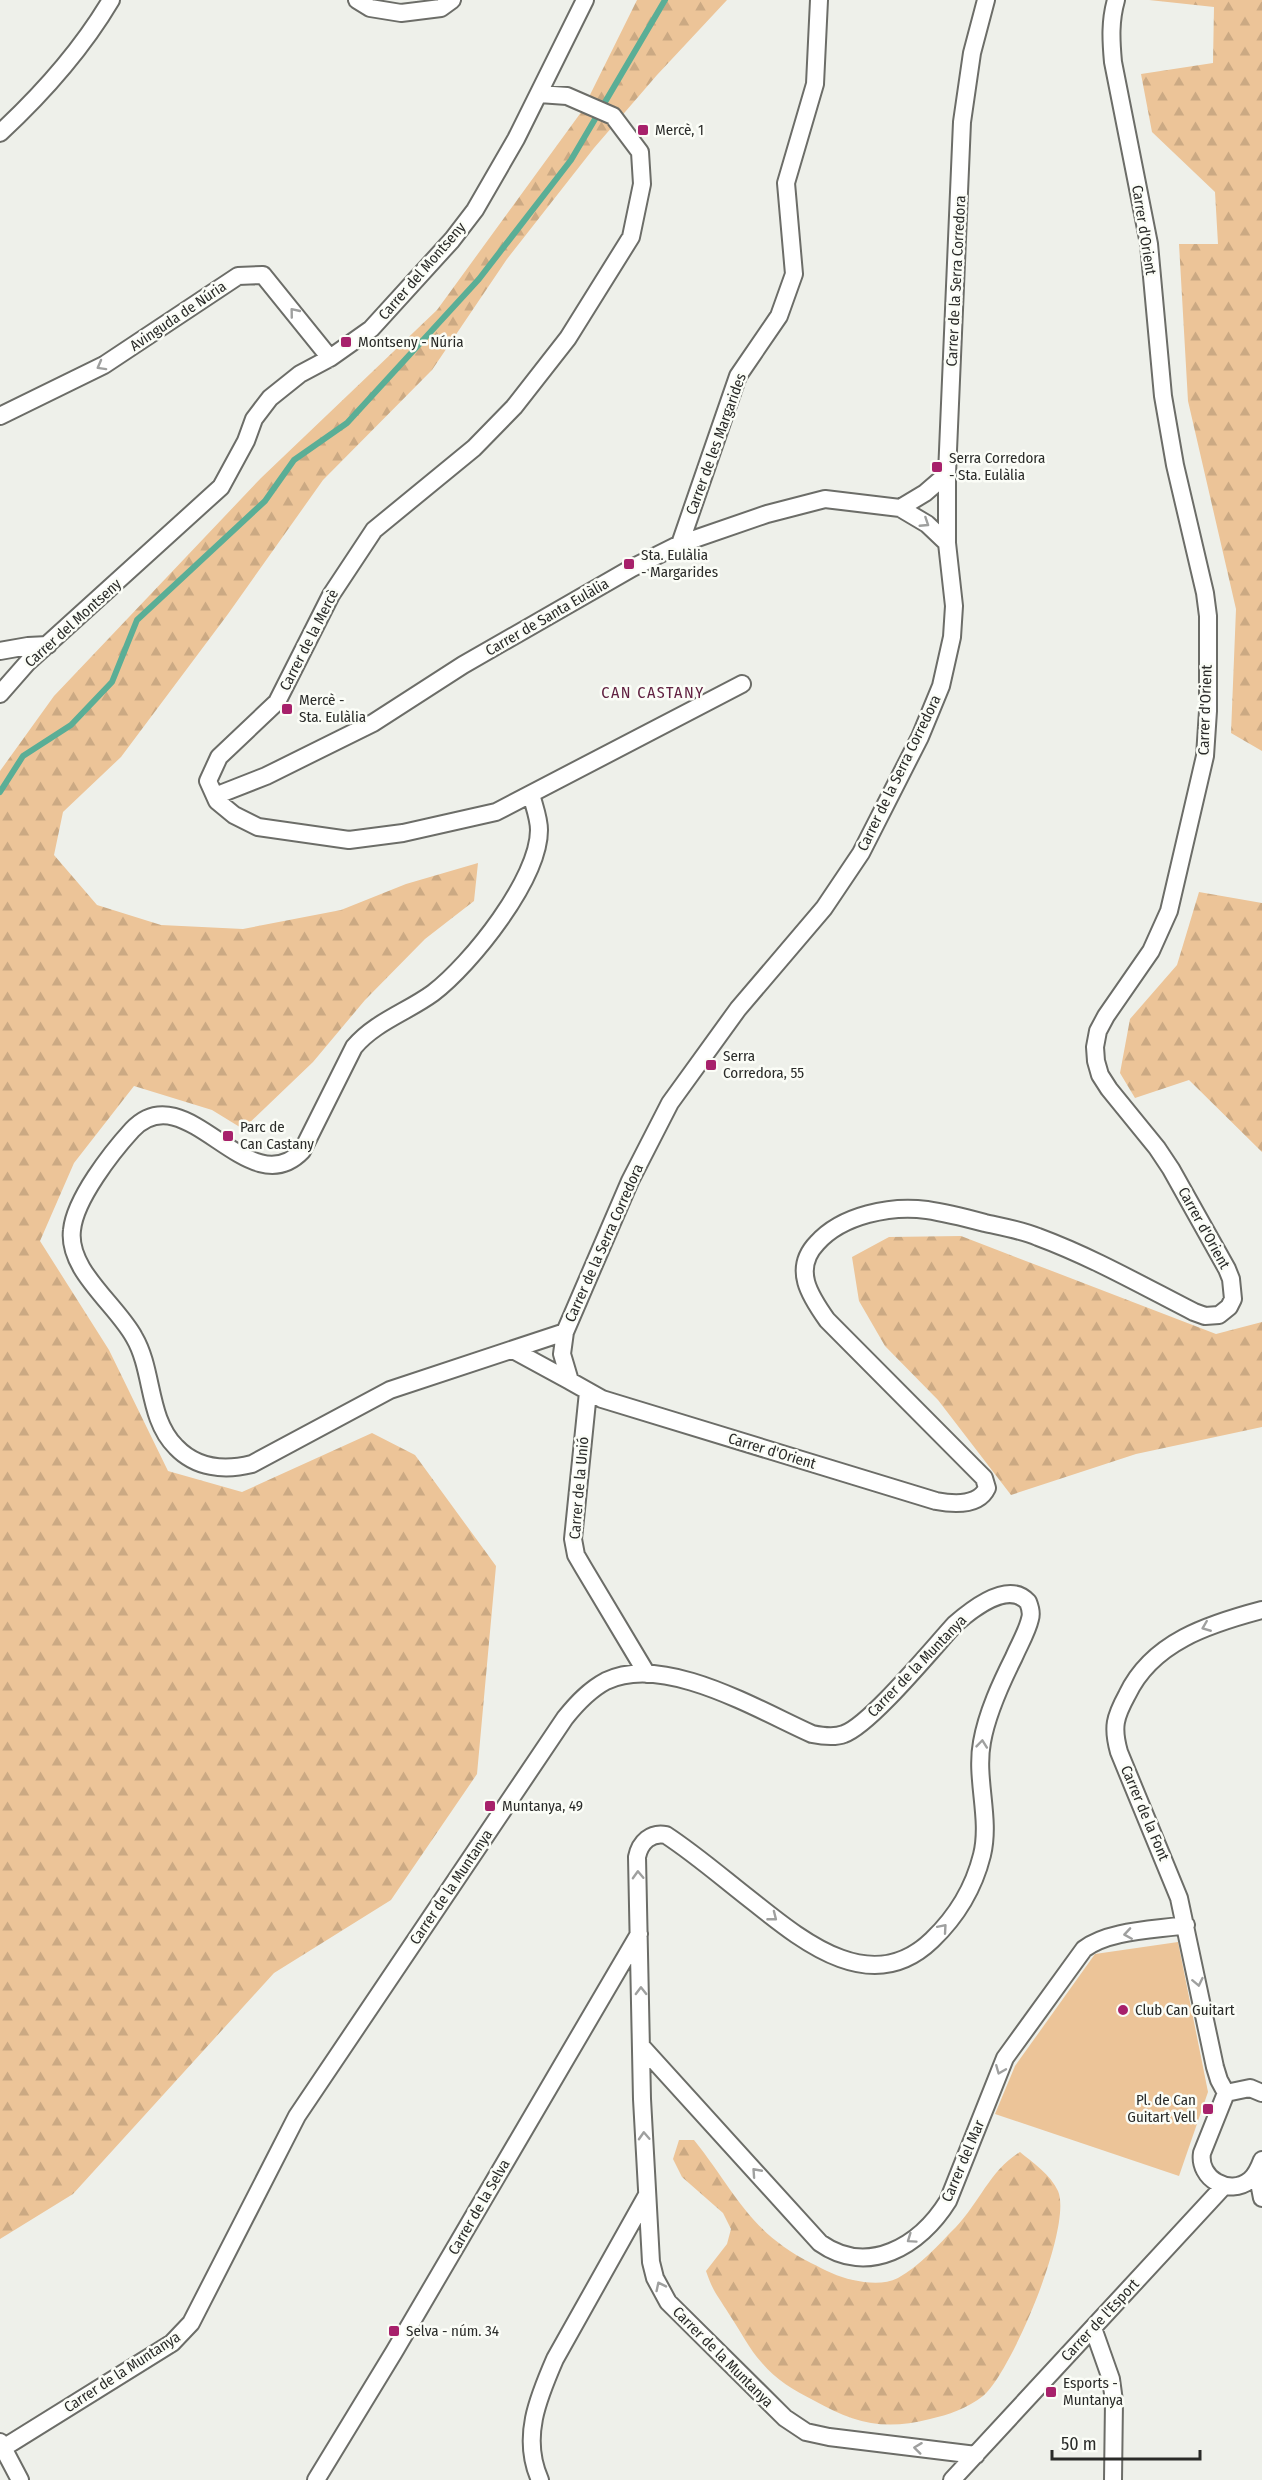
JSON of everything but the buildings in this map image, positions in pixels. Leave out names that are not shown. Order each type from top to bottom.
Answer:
[{"type":"street","points":[[0,133],[38,96],[90,34],[111,0]]},
{"type":"street","points":[[357,0],[370,8],[401,12],[441,9],[452,0]]},
{"type":"street","name":"Carrer del Montseny","points":[[0,694],[28,662],[222,487],[246,441],[254,419],[270,398],[300,374],[330,358],[371,329],[452,240],[475,210],[538,94],[585,0]]},
{"type":"street","name":"Carrer de les Margarides","points":[[680,544],[738,376],[779,316],[794,274],[786,183],[815,84],[819,0]]},
{"type":"street","name":"Carrer de la Serra Corredora","points":[[531,794],[539,829],[537,846],[527,876],[516,897],[482,942],[446,982],[414,1005],[364,1035],[354,1047],[305,1145],[293,1160],[275,1166],[257,1163],[184,1120],[164,1114],[150,1118],[132,1131],[87,1189],[74,1216],[71,1232],[78,1261],[85,1274],[114,1307],[136,1339],[162,1428],[176,1447],[210,1467],[225,1468],[252,1464],[390,1390],[565,1332],[630,1181],[670,1103],[738,1009],[824,908],[879,821],[942,686],[952,637],[954,606],[947,543],[947,474],[962,122],[972,53],[986,0]]},
{"type":"street","name":"Carrer d'Orient","points":[[513,1350],[602,1399],[936,1501],[959,1503],[978,1499],[982,1495],[987,1488],[984,1478],[827,1320],[809,1294],[804,1278],[806,1262],[816,1244],[830,1232],[852,1220],[871,1214],[893,1210],[926,1210],[1036,1236],[1205,1316],[1219,1315],[1231,1304],[1233,1290],[1227,1269],[1177,1179],[1157,1148],[1109,1089],[1100,1075],[1096,1061],[1095,1047],[1098,1031],[1152,951],[1169,911],[1204,756],[1208,711],[1208,616],[1205,592],[1175,465],[1163,396],[1149,244],[1114,72],[1111,37],[1112,16],[1116,0]]},
{"type":"street","name":"Carrer de la Mercè","points":[[215,796],[208,781],[219,757],[277,702],[331,595],[374,530],[474,448],[514,407],[568,338],[631,237],[642,184],[640,152],[613,116],[567,96],[538,94]]},
{"type":"street","name":"Avinguda de Núria","points":[[0,416],[104,365],[238,276],[263,275],[330,358]]},
{"type":"street","points":[[900,508],[925,493],[947,474]]},
{"type":"street","name":"Carrer de Santa Eulàlia","points":[[215,796],[266,776],[372,723],[463,665],[632,568],[680,544],[767,514],[825,499],[900,508],[927,524],[947,543]]},
{"type":"street","points":[[0,651],[48,645]]},
{"type":"street","points":[[215,796],[217,801],[234,815],[258,827],[349,840],[403,833],[496,812],[742,684]]},
{"type":"street","points":[[565,1332],[561,1354],[570,1380]]},
{"type":"street","name":"Carrer de la Unió","points":[[588,1392],[573,1539],[576,1555],[647,1674]]},
{"type":"street","name":"Carrer de la Muntanya","points":[[1,2446],[172,2343],[192,2324],[297,2116],[565,1718],[581,1699],[609,1680],[647,1674],[666,1674],[696,1681],[812,1734],[836,1736],[849,1732],[861,1724],[969,1612],[1001,1596],[1014,1594],[1024,1598],[1030,1609],[1030,1620],[1006,1673],[981,1743],[983,1851],[976,1875],[965,1898],[950,1920],[925,1946],[900,1961],[885,1964],[853,1962],[839,1958],[801,1940],[666,1835],[651,1836],[639,1849],[642,2047],[651,2262],[655,2278],[668,2302],[785,2418],[817,2436],[976,2455]]},
{"type":"street","name":"Carrer de la Font","points":[[1226,2093],[1215,2067],[1186,1925],[1171,1875],[1119,1752],[1114,1735],[1114,1723],[1137,1678],[1160,1652],[1213,1625],[1262,1610]]},
{"type":"street","name":"Carrer del Mar","points":[[642,2047],[820,2243],[842,2256],[855,2258],[880,2256],[910,2242],[939,2214],[948,2201],[1005,2058],[1084,1949],[1095,1941],[1108,1937],[1186,1925]]},
{"type":"street","name":"Carrer de la Selva","points":[[316,2480],[640,1934]]},
{"type":"street","points":[[1259,2166],[1242,2185],[1224,2186],[1212,2180],[1204,2172],[1200,2162],[1226,2093],[1250,2088],[1262,2093]]},
{"type":"street","points":[[1259,2166],[1262,2198]]},
{"type":"street","name":"Carrer de l'Esport","points":[[952,2480],[1224,2186]]},
{"type":"street","points":[[540,2480],[534,2461],[531,2438],[536,2406],[543,2386],[555,2359],[647,2194]]},
{"type":"street","points":[[1093,2328],[1112,2379],[1113,2480]]},
{"type":"street","points":[[1,2446],[20,2480]]},
{"type":"green space","points":[[637,0],[727,0],[657,75],[594,148],[507,259],[432,370],[323,480],[228,614],[121,757],[63,812],[54,855],[97,905],[161,925],[243,929],[341,910],[406,884],[478,863],[474,901],[425,939],[365,1000],[313,1062],[243,1129],[212,1110],[134,1086],[74,1163],[40,1241],[109,1350],[168,1471],[242,1492],[372,1433],[415,1455],[496,1566],[477,1774],[391,1900],[274,1973],[73,2194],[0,2239],[0,771],[54,696],[261,478],[437,310],[582,111]]},
{"type":"green space","points":[[1149,0],[1262,0],[1262,751],[1231,733],[1236,609],[1188,401],[1179,244],[1218,244],[1215,192],[1152,132],[1141,74],[1213,63],[1214,7]]},
{"type":"green space","points":[[1199,892],[1262,903],[1262,1152],[1189,1080],[1135,1098],[1120,1073],[1130,1019],[1177,965]]},
{"type":"green space","points":[[961,1236],[1216,1334],[1262,1322],[1262,1427],[1136,1454],[1011,1495],[938,1400],[885,1346],[859,1301],[852,1257],[889,1237]]},
{"type":"green space","name":"Club Can Guitart","points":[[1178,1942],[1208,2092],[1179,2176],[995,2114],[1015,2066],[1095,1954]]},
{"type":"green space","points":[[679,2140],[694,2140],[744,2209],[790,2251],[847,2279],[876,2283],[898,2278],[921,2261],[964,2218],[1001,2168],[1020,2152],[1041,2169],[1058,2191],[1060,2209],[1057,2234],[1049,2265],[1023,2329],[1009,2358],[983,2396],[958,2410],[913,2423],[869,2423],[828,2408],[779,2380],[753,2352],[711,2284],[706,2271],[727,2244],[731,2229],[723,2213],[682,2177],[673,2159]]},
{"type":"waterway","points":[[0,792],[23,756],[71,725],[112,682],[137,620],[265,501],[294,460],[347,423],[479,279],[571,160],[665,0]]},
{"type":"place","name":"Mercè, 1","points":[[643,130]]},
{"type":"place","name":"Montseny - Núria","points":[[346,342]]},
{"type":"place","name":"Serra Corredora - Sta. Eulàlia","points":[[937,467]]},
{"type":"place","name":"Sta. Eulàlia - Margarides","points":[[629,564]]},
{"type":"place","name":"Mercè - Sta. Eulàlia","points":[[287,709]]},
{"type":"place","name":"Serra Corredora, 55","points":[[711,1065]]},
{"type":"place","name":"Parc de Can Castany","points":[[228,1136]]},
{"type":"place","name":"Muntanya, 49","points":[[490,1806]]},
{"type":"place","name":"Club Can Guitart","points":[[1123,2010]]},
{"type":"place","name":"Pl. de Can Guitart Vell","points":[[1208,2109]]},
{"type":"place","name":"Selva - núm. 34","points":[[394,2331]]},
{"type":"place","name":"Esports - Muntanya","points":[[1051,2392]]},
{"type":"district","name":"CAN CASTANY","points":[[653,692]]}]
